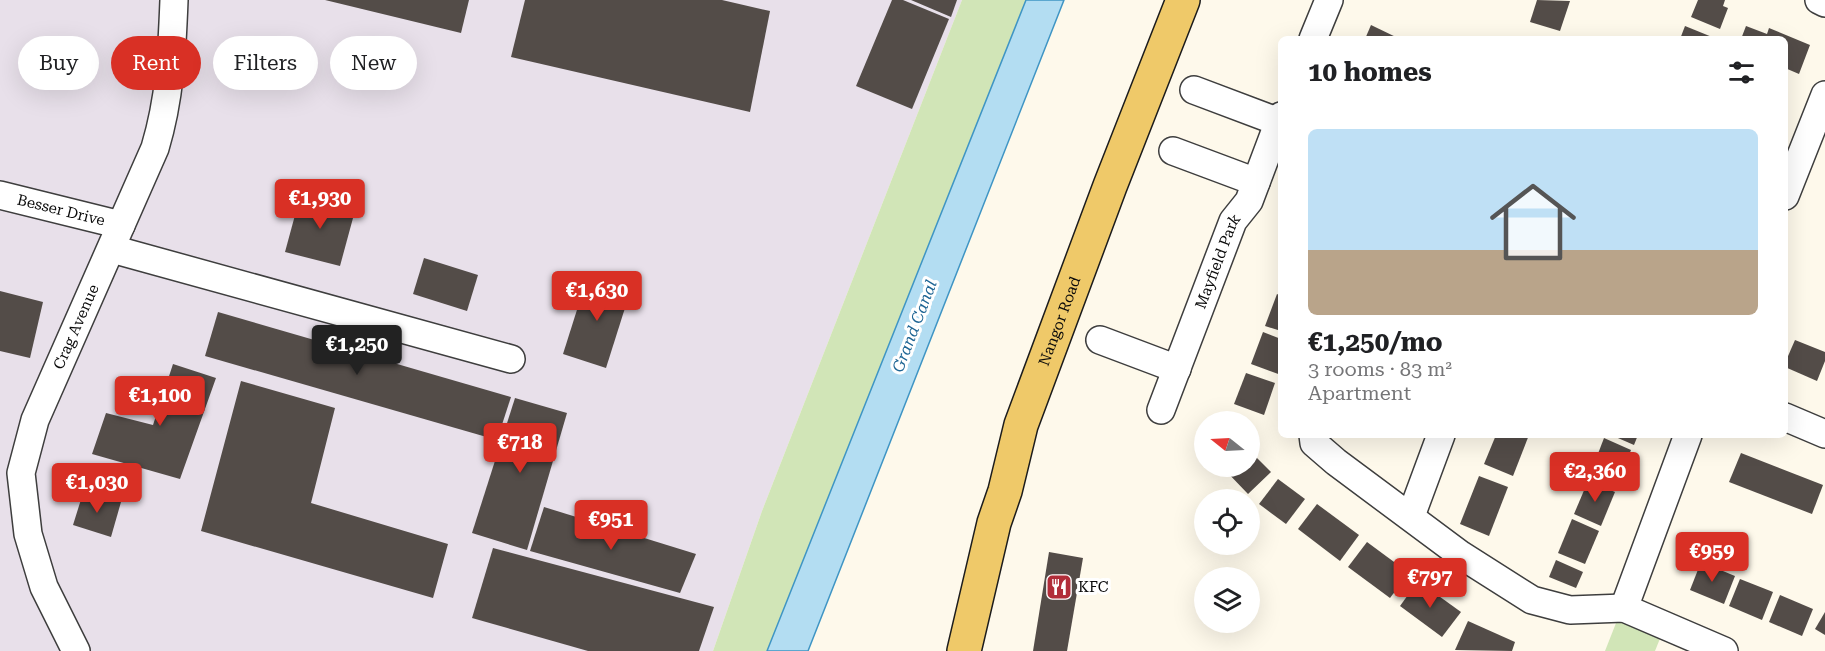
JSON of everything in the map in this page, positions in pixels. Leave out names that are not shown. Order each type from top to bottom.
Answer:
[{"type":"main road","name":"Nangor Road","points":[[964,651],[994,523],[1005,491],[1021,425],[1110,186],[1183,0]]},
{"type":"street","name":"Crag Avenue","points":[[76,651],[45,587],[30,543],[21,473],[35,420],[155,148],[164,119],[172,62],[174,0]]},
{"type":"street","points":[[1313,36],[1329,0]]},
{"type":"street","points":[[1819,0],[1825,3]]},
{"type":"street","points":[[1194,90],[1278,118]]},
{"type":"street","points":[[1788,188],[1825,95]]},
{"type":"street","name":"Mayfield Park","points":[[1161,410],[1233,221],[1249,201],[1278,124]]},
{"type":"street","points":[[1173,151],[1256,182]]},
{"type":"street","name":"Besser Drive","points":[[0,195],[117,237],[511,359]]},
{"type":"street","points":[[1100,340],[1177,369]]},
{"type":"street","points":[[1788,418],[1825,434]]},
{"type":"street","points":[[1313,438],[1314,443],[1336,462],[1461,555],[1532,600],[1570,610],[1624,608],[1724,651]]},
{"type":"street","points":[[1411,516],[1440,438]]},
{"type":"street","points":[[1624,608],[1687,438]]},
{"type":"shaded area","points":[[0,0],[962,0],[762,511],[713,651],[0,651]]},
{"type":"green space","points":[[962,0],[1026,0],[767,651],[713,651],[762,511]]},
{"type":"green space","points":[[1618,618],[1661,636],[1655,651],[1605,651]]},
{"type":"water","name":"Grand Canal","points":[[1026,0],[1064,0],[808,651],[767,651]]},
{"type":"building","points":[[325,0],[469,0],[461,33]]},
{"type":"building","points":[[525,0],[722,0],[770,11],[750,112],[511,57]]},
{"type":"building","points":[[892,0],[903,0],[949,19],[912,109],[856,86]]},
{"type":"building","points":[[911,0],[957,0],[951,17]]},
{"type":"building","points":[[1537,0],[1570,1],[1560,31],[1530,22]]},
{"type":"building","points":[[1698,0],[1725,0],[1723,6],[1728,8],[1720,29],[1691,17]]},
{"type":"building","points":[[1371,25],[1394,36],[1366,36]]},
{"type":"building","points":[[1685,26],[1710,36],[1681,36]]},
{"type":"building","points":[[1746,26],[1767,34],[1769,28],[1810,45],[1799,74],[1788,69],[1788,36],[1742,36]]},
{"type":"building","points":[[301,193],[356,207],[340,266],[285,252]]},
{"type":"building","points":[[424,258],[478,275],[467,311],[413,294]]},
{"type":"building","points":[[588,275],[631,289],[606,368],[563,354]]},
{"type":"building","points":[[0,291],[43,302],[30,358],[0,351]]},
{"type":"building","points":[[1277,294],[1278,330],[1265,326]]},
{"type":"building","points":[[218,312],[511,397],[497,440],[205,356]]},
{"type":"building","points":[[1263,332],[1278,338],[1278,374],[1251,364]]},
{"type":"building","points":[[1795,340],[1825,352],[1825,361],[1817,381],[1788,368],[1788,356]]},
{"type":"building","points":[[173,364],[216,378],[180,479],[92,454],[106,413],[153,425]]},
{"type":"building","points":[[1246,373],[1275,383],[1264,415],[1260,411],[1234,404]]},
{"type":"building","points":[[241,381],[335,408],[311,503],[448,544],[433,598],[201,531]]},
{"type":"building","points":[[515,398],[567,413],[527,550],[472,533]]},
{"type":"building","points":[[1495,438],[1528,438],[1513,476],[1484,464]]},
{"type":"building","points":[[1604,438],[1631,450],[1618,483],[1591,472]]},
{"type":"building","points":[[1618,438],[1637,438],[1634,445]]},
{"type":"building","points":[[1741,453],[1823,485],[1812,514],[1729,482]]},
{"type":"building","points":[[1260,461],[1271,472],[1253,489],[1243,489],[1232,477],[1260,477]]},
{"type":"building","points":[[1479,476],[1508,487],[1489,536],[1460,524]]},
{"type":"building","points":[[1278,479],[1305,499],[1286,524],[1260,503]]},
{"type":"building","points":[[1588,481],[1615,492],[1601,526],[1574,514]]},
{"type":"building","points":[[84,490],[121,502],[111,537],[73,525]]},
{"type":"building","points":[[1317,504],[1359,535],[1340,561],[1298,529]]},
{"type":"building","points":[[544,507],[696,554],[680,593],[530,551]]},
{"type":"building","points":[[1572,519],[1599,531],[1585,564],[1558,553]]},
{"type":"building","points":[[1367,542],[1409,573],[1390,598],[1348,567]]},
{"type":"building","points":[[493,548],[714,607],[699,651],[588,651],[472,618]]},
{"type":"building","points":[[1049,552],[1083,558],[1067,651],[1033,651]]},
{"type":"building","points":[[1556,560],[1583,572],[1576,588],[1549,577]]},
{"type":"building","points":[[1701,562],[1735,576],[1724,604],[1690,590]]},
{"type":"building","points":[[1740,579],[1773,592],[1762,620],[1729,606]]},
{"type":"building","points":[[1418,581],[1461,612],[1442,637],[1400,606]]},
{"type":"building","points":[[1780,595],[1813,609],[1802,636],[1769,622]]},
{"type":"building","points":[[1825,612],[1825,635],[1815,629]]},
{"type":"building","points":[[1468,621],[1515,642],[1512,651],[1455,650]]},
{"type":"place","name":"KFC","points":[[1059,587]]}]
